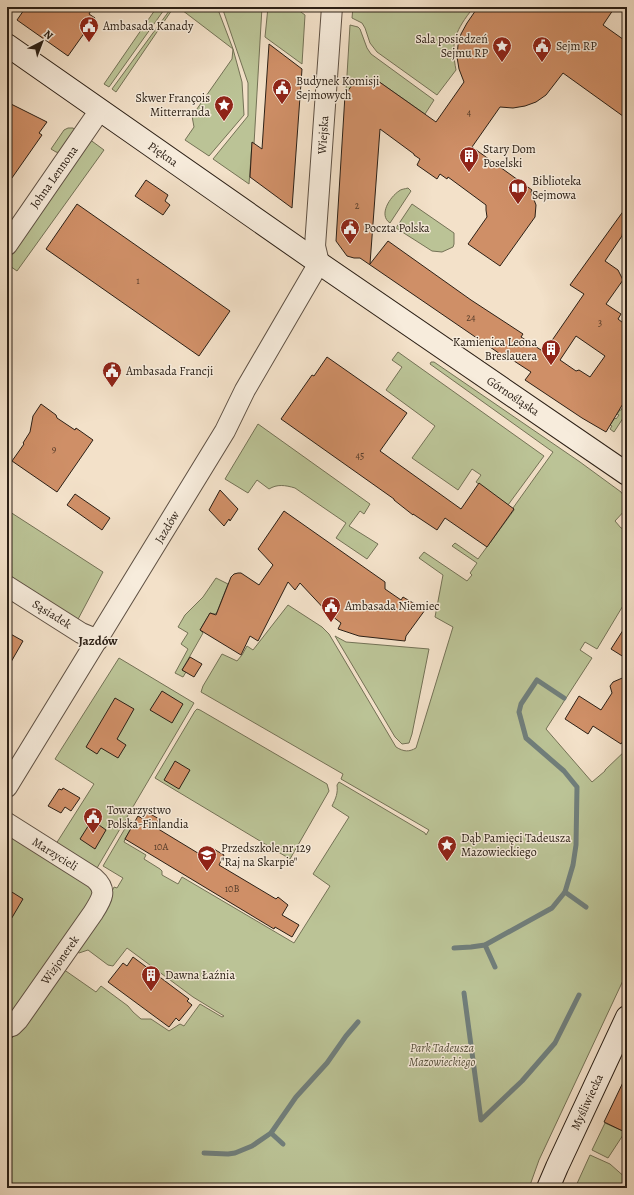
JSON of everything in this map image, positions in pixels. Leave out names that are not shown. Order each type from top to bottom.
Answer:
[{"type":"street","name":"Wiejska","points":[[319,263],[315,246],[332,7]]},
{"type":"street","name":"Piękna","points":[[7,45],[319,263]]},
{"type":"street","name":"Johna Lennona","points":[[7,245],[100,110]]},
{"type":"street","name":"Górnośląska","points":[[319,263],[627,474]]},
{"type":"street","name":"Jazdów","points":[[7,787],[225,431],[245,390],[319,263]]},
{"type":"street","name":"Sąsiadek","points":[[7,586],[81,633],[98,640]]},
{"type":"street","name":"Marzycieli","points":[[7,823],[94,878],[101,893]]},
{"type":"street","name":"Wizjonerek","points":[[8,1027],[12,1026],[18,1020],[93,913],[101,893]]},
{"type":"street","name":"Myśliwiecka","points":[[548,1188],[627,1017]]},
{"type":"green space","points":[[157,7],[166,7],[109,87],[104,84]]},
{"type":"green space","points":[[172,7],[174,7],[116,92],[112,89]]},
{"type":"green space","points":[[178,7],[217,7],[233,49]]},
{"type":"green space","points":[[222,7],[262,7],[254,144],[252,143],[249,184],[213,159],[248,116],[248,83]]},
{"type":"green space","points":[[268,7],[294,7],[305,15],[302,64],[265,37]]},
{"type":"green space","points":[[353,7],[463,7],[470,12],[460,26],[455,39],[454,53],[456,70],[437,95],[377,52],[370,43],[362,23],[352,18]]},
{"type":"green space","points":[[350,25],[360,29],[367,48],[371,54],[434,100],[425,114],[375,79],[373,82],[365,80],[358,81],[353,85],[349,92],[346,92]]},
{"type":"green space","points":[[233,49],[242,82],[244,115],[209,156],[185,140],[194,127],[192,116],[232,59]]},
{"type":"green space","points":[[73,128],[77,131],[60,153],[51,149],[64,130]]},
{"type":"green space","points":[[89,139],[104,150],[17,271],[7,264],[7,256]]},
{"type":"green space","points":[[408,188],[411,191],[390,223],[385,215],[389,202],[392,197],[401,190]]},
{"type":"green space","points":[[412,204],[454,233],[453,247],[442,252],[432,251],[396,228]]},
{"type":"green space","points":[[398,352],[544,456],[508,505],[476,482],[481,475],[472,469],[458,490],[412,458],[435,426],[386,390],[402,367],[392,360]]},
{"type":"green space","name":"Park Tadeusza Mazowieckiego","points":[[431,362],[434,362],[580,462],[621,492],[627,501],[627,508],[615,521],[621,528],[627,529],[627,599],[597,649],[585,642],[580,650],[592,658],[546,729],[592,782],[627,749],[627,972],[539,1160],[529,1188],[7,1188],[7,1043],[24,1026],[63,969],[96,992],[101,986],[128,1006],[141,1019],[151,1019],[169,1031],[180,1024],[184,1026],[200,1004],[222,1017],[224,1016],[193,997],[127,948],[113,966],[108,965],[88,950],[79,953],[76,951],[103,911],[114,887],[117,888],[123,878],[103,866],[130,820],[134,823],[124,842],[146,855],[144,859],[160,869],[162,871],[162,875],[178,884],[182,877],[294,943],[330,886],[313,874],[349,817],[332,806],[339,782],[426,835],[429,830],[341,779],[343,774],[201,692],[222,654],[237,661],[247,646],[253,650],[288,605],[322,627],[329,634],[396,747],[406,751],[416,748],[453,627],[435,617],[443,575],[419,558],[424,552],[467,581],[472,575],[470,573],[477,563],[452,546],[455,543],[478,559],[514,510],[513,508],[553,452],[430,364]]},
{"type":"green space","points":[[627,404],[627,412],[614,432],[610,429],[612,426],[610,425],[619,415],[617,414],[623,407],[622,405]]},
{"type":"green space","points":[[258,424],[370,504],[364,514],[360,511],[349,526],[378,544],[367,559],[336,538],[346,523],[295,488],[288,486],[275,486],[269,489],[257,480],[248,493],[225,479]]},
{"type":"green space","points":[[7,510],[103,572],[76,623],[7,579]]},
{"type":"green space","points":[[216,578],[228,584],[217,612],[215,614],[210,613],[200,630],[203,633],[182,670],[186,672],[183,677],[175,673],[188,649],[181,644],[188,633],[178,627],[185,615],[203,597]]},
{"type":"green space","points":[[335,636],[346,642],[429,649],[409,743],[402,744],[395,737]]},
{"type":"green space","points":[[119,658],[194,703],[97,868],[92,872],[54,847],[94,784],[55,759]]},
{"type":"green space","points":[[197,709],[327,784],[329,791],[290,859],[155,778]]},
{"type":"green space","points":[[11,829],[91,881],[95,893],[7,1019],[7,835]]},
{"type":"green space","points":[[605,1123],[625,1132],[608,1158],[592,1150]]},
{"type":"green space","points":[[590,1155],[610,1164],[627,1179],[627,1188],[575,1188]]},
{"type":"building","points":[[26,7],[93,7],[89,14],[95,18],[68,56],[17,20]]},
{"type":"building","points":[[478,7],[615,7],[603,25],[627,42],[627,119],[563,73],[546,95],[536,102],[513,108],[500,107],[472,147],[532,190],[531,192],[536,205],[535,217],[500,266],[468,244],[487,217],[486,205],[448,177],[447,179],[440,174],[437,179],[417,165],[420,159],[380,129],[370,264],[388,241],[471,300],[523,334],[521,337],[544,352],[584,294],[570,285],[627,206],[622,236],[605,261],[618,270],[623,280],[606,304],[621,314],[618,319],[627,326],[627,397],[606,432],[525,380],[531,372],[508,357],[506,358],[360,258],[347,256],[336,241],[345,95],[352,85],[358,80],[366,79],[378,81],[436,122],[464,82],[459,69],[457,57],[461,34]],"holes":[[[576,336],[605,356],[590,377],[579,370],[576,371],[560,360]]]},
{"type":"building","name":"Budynek Komisji Sejmowych","points":[[269,44],[302,69],[292,208],[250,177],[252,142],[262,149]]},
{"type":"building","points":[[7,102],[47,122],[39,133],[42,135],[7,185]]},
{"type":"building","points":[[146,180],[168,195],[165,201],[170,205],[163,215],[135,196]]},
{"type":"building","points":[[77,204],[230,311],[199,356],[46,249]]},
{"type":"building","points":[[327,357],[407,413],[380,451],[461,509],[479,483],[514,509],[487,547],[445,518],[437,530],[413,515],[394,499],[281,419],[312,375],[314,376]]},
{"type":"building","points":[[41,404],[56,415],[57,418],[75,430],[76,428],[93,440],[57,492],[12,461],[24,444],[23,443],[30,432],[33,416]]},
{"type":"building","points":[[220,490],[238,509],[230,521],[229,519],[224,526],[209,510]]},
{"type":"building","points":[[75,494],[110,518],[102,530],[67,505]]},
{"type":"building","points":[[284,511],[385,582],[385,589],[401,600],[403,597],[425,610],[406,636],[405,641],[359,636],[338,629],[341,623],[328,613],[300,583],[295,590],[288,582],[258,641],[250,636],[241,655],[200,630],[210,613],[216,615],[231,577],[234,574],[241,573],[259,585],[273,565],[258,549]]},
{"type":"building","points":[[627,624],[627,659],[611,649]]},
{"type":"building","points":[[7,632],[23,641],[7,669]]},
{"type":"building","points":[[190,657],[202,664],[194,677],[182,670]]},
{"type":"building","points":[[627,676],[627,735],[621,744],[593,726],[588,734],[565,719],[579,696],[601,710],[612,693],[610,686],[613,682]]},
{"type":"building","points":[[162,691],[183,704],[172,723],[150,710]]},
{"type":"building","points":[[115,698],[134,709],[117,739],[126,745],[118,758],[101,748],[97,754],[86,747]]},
{"type":"building","points":[[175,761],[190,770],[179,789],[164,780]]},
{"type":"building","points":[[63,788],[80,798],[71,811],[65,807],[61,813],[48,806],[59,789],[62,790]]},
{"type":"building","points":[[147,812],[159,819],[155,827],[206,858],[212,848],[224,855],[219,865],[276,899],[278,897],[288,905],[282,915],[299,925],[292,937],[275,927],[274,929],[125,839],[138,816],[143,819]]},
{"type":"building","name":"Towarzystwo Polska-Finlandia","points":[[92,820],[106,830],[95,849],[80,839]]},
{"type":"building","points":[[7,889],[23,899],[7,926]]},
{"type":"building","name":"Dawna Łaźnia","points":[[133,957],[189,999],[187,1001],[192,1005],[179,1021],[176,1018],[169,1027],[108,982],[123,963],[127,966]]},
{"type":"building","points":[[627,1074],[627,1133],[604,1122]]},
{"type":"waterway","points":[[564,698],[537,680],[521,704],[519,712],[526,738],[564,771],[577,787],[576,845],[573,865],[565,892]]},
{"type":"waterway","points":[[454,948],[485,945],[552,908],[565,892],[586,907]]},
{"type":"waterway","points":[[485,945],[495,967]]},
{"type":"waterway","points":[[464,993],[481,1120],[522,1081],[555,1043],[579,995]]},
{"type":"waterway","points":[[204,1153],[235,1153],[252,1146],[271,1133],[296,1097],[327,1063],[358,1022]]},
{"type":"waterway","points":[[271,1133],[283,1144]]},
{"type":"place","name":"Ambasada Kanady","points":[[89,43]]},
{"type":"place","name":"Sala posiedzeń Sejmu RP","points":[[502,63]]},
{"type":"place","name":"Sejm RP","points":[[542,63]]},
{"type":"place","name":"Budynek Komisji Sejmowych","points":[[282,105]]},
{"type":"place","name":"Skwer François Mitterranda","points":[[224,122]]},
{"type":"place","name":"Stary Dom Poselski","points":[[469,173]]},
{"type":"place","name":"Biblioteka Sejmowa","points":[[518,205]]},
{"type":"place","name":"Poczta Polska","points":[[350,245]]},
{"type":"place","name":"Kamienica Leona Breslauera","points":[[551,366]]},
{"type":"place","name":"Ambasada Francji","points":[[112,388]]},
{"type":"place","name":"Ambasada Niemiec","points":[[331,623]]},
{"type":"place","name":"Towarzystwo Polska-Finlandia","points":[[93,834]]},
{"type":"place","name":"Dąb Pamięci Tadeusza Mazowieckiego","points":[[447,862]]},
{"type":"place","name":"Przedszkole nr 129 \"Raj na Skarpie\"","points":[[207,872]]},
{"type":"place","name":"Dawna Łaźnia","points":[[151,992]]},
{"type":"district","name":"Jazdów","points":[[98,640]]}]
